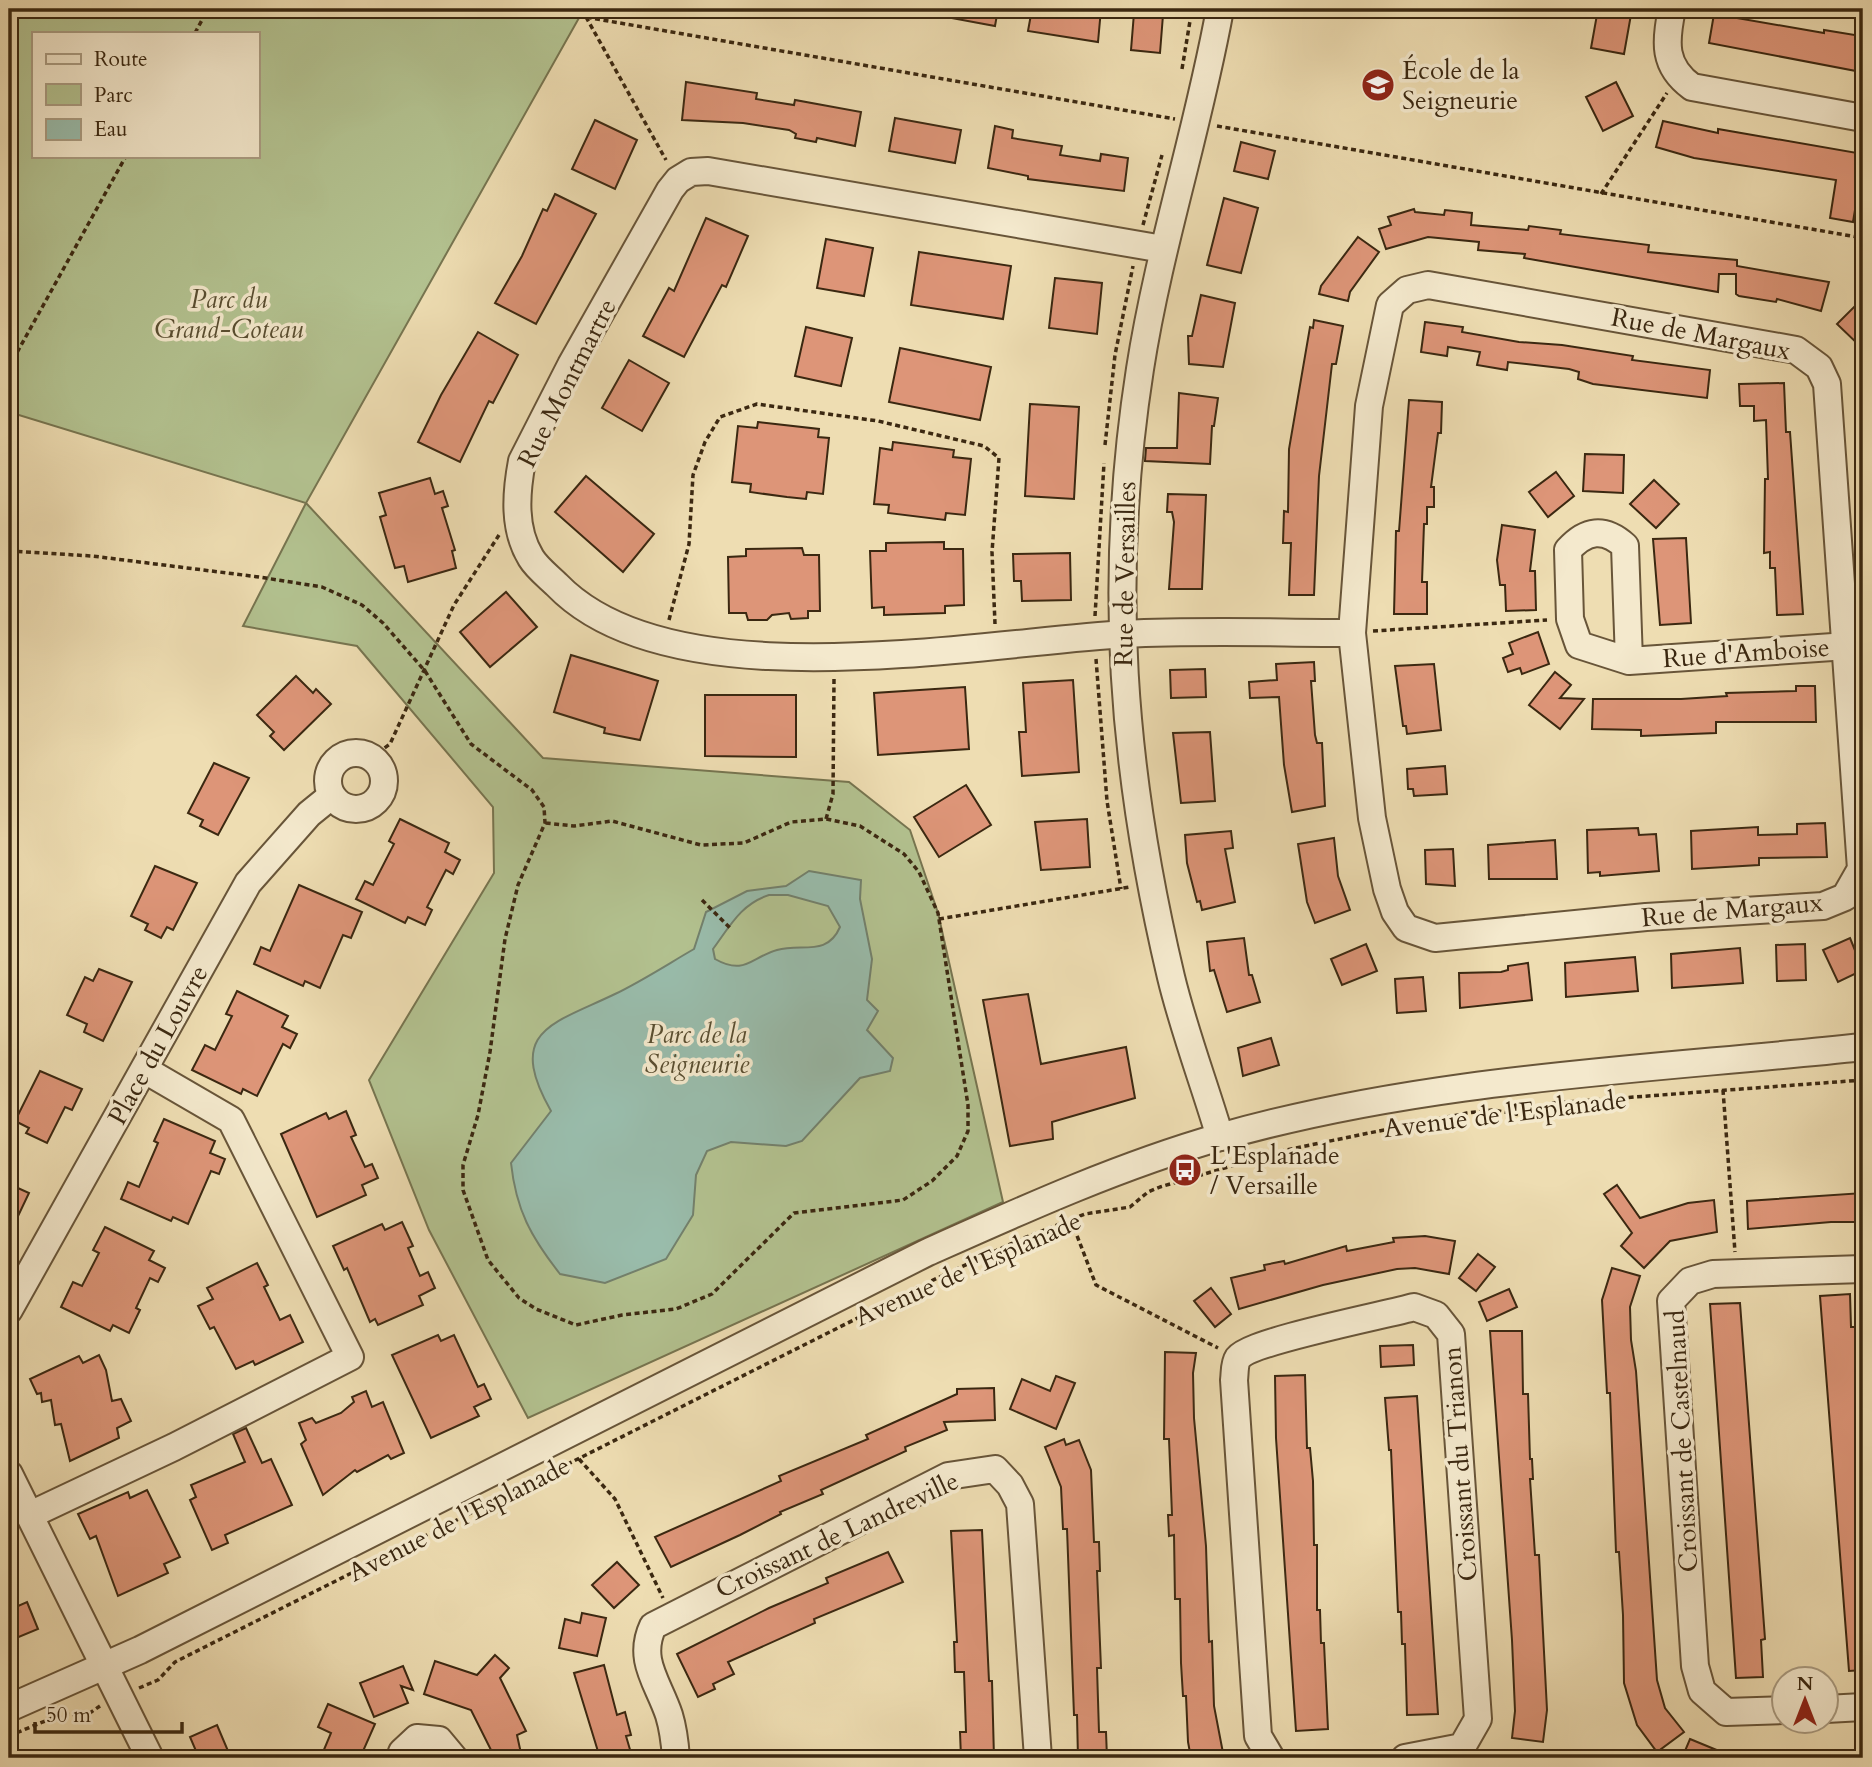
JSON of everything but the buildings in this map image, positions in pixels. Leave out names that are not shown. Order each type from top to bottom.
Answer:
[{"type":"street","name":"Rue de Versailles","points":[[1220,9],[1196,130],[1163,250],[1148,320],[1130,444],[1122,538],[1126,723],[1151,883],[1172,979],[1220,1137]]},
{"type":"street","points":[[1672,9],[1668,57],[1678,77],[1692,87],[1863,118]]},
{"type":"street","points":[[678,180],[691,172],[708,171],[1163,250]]},
{"type":"street","name":"Rue Montmartre","points":[[678,180],[649,225],[522,461],[516,492],[516,515],[531,558],[570,599],[603,619],[663,643],[732,653],[804,657],[995,647],[1122,634]]},
{"type":"street","name":"Rue de Margaux","points":[[1428,285],[1796,350],[1819,367],[1827,384],[1855,645],[1861,870],[1845,897],[1823,906],[1620,919],[1435,938],[1406,928],[1395,912],[1387,889],[1372,818],[1352,633],[1369,406],[1390,306],[1407,290],[1428,285]]},
{"type":"street","name":"Rue d'Amboise","points":[[1629,661],[1625,546],[1615,537],[1598,533],[1580,536],[1568,550],[1570,619],[1579,645],[1629,661],[1855,645]]},
{"type":"street","points":[[1122,634],[1352,633]]},
{"type":"street","points":[[350,754],[371,758],[384,773],[381,793],[375,801],[353,810],[330,797],[329,776],[334,763],[350,754]]},
{"type":"street","name":"Place du Louvre","points":[[9,1310],[248,883],[309,814],[330,797]]},
{"type":"street","name":"Avenue de l'Esplanade","points":[[9,1707],[106,1666],[926,1254],[1055,1195],[1220,1137],[1335,1110],[1489,1083],[1863,1047]]},
{"type":"street","name":"Avenue de l'Esplanade","points":[[1713,1063],[1863,1062]]},
{"type":"street","points":[[30,1515],[174,1447],[350,1357],[230,1120],[145,1070]]},
{"type":"street","name":"Croissant de Castelnaud","points":[[1770,1710],[1726,1712],[1702,1691],[1695,1666],[1671,1301],[1690,1281],[1713,1274],[1737,1270],[1863,1269]]},
{"type":"street","name":"Croissant du Trianon","points":[[1271,1758],[1258,1736],[1234,1380],[1236,1363],[1239,1357],[1262,1345],[1414,1307],[1436,1315],[1451,1334],[1478,1719],[1462,1747],[1405,1758]]},
{"type":"street","name":"Croissant de Landreville","points":[[676,1758],[670,1716],[649,1668],[645,1642],[653,1626],[948,1476],[995,1469],[1010,1485],[1020,1504],[1038,1758]]},
{"type":"street","points":[[9,1474],[150,1758]]},
{"type":"street","points":[[1840,1708],[1863,1707]]},
{"type":"street","points":[[400,1758],[402,1752],[417,1738],[439,1740],[454,1758]]},
{"type":"path","points":[[196,32],[208,9]]},
{"type":"path","points":[[572,9],[585,17],[1173,119]]},
{"type":"path","points":[[1181,78],[1192,9]]},
{"type":"path","points":[[585,17],[678,180]]},
{"type":"path","points":[[1601,194],[1678,77]]},
{"type":"path","points":[[1170,131],[1176,105]]},
{"type":"path","points":[[1219,126],[1863,238]]},
{"type":"path","points":[[1142,227],[1166,144]]},
{"type":"path","points":[[9,367],[125,158]]},
{"type":"path","points":[[1107,416],[1115,355],[1132,270]]},
{"type":"path","points":[[663,643],[689,544],[693,475],[705,442],[720,417],[757,404],[878,421],[984,446],[999,458],[992,552],[995,647]]},
{"type":"path","points":[[1095,617],[1101,502]]},
{"type":"path","points":[[371,758],[390,744],[454,605],[494,539],[502,533]]},
{"type":"path","points":[[9,551],[92,556],[323,587],[362,605],[383,623],[425,671],[471,744],[533,790],[544,807],[545,823],[518,885],[505,939],[490,1052],[478,1115],[463,1165],[463,1190],[488,1260],[527,1304],[576,1325],[622,1315],[676,1309],[712,1294],[794,1213],[903,1200],[944,1172],[957,1156],[968,1131],[968,1105],[939,919],[919,872],[904,854],[860,826],[826,819],[791,822],[744,843],[701,845],[612,821],[574,826],[545,823]]},
{"type":"path","points":[[1352,633],[1570,619]]},
{"type":"path","points":[[1096,662],[1107,801],[1121,889]]},
{"type":"path","points":[[826,819],[833,794],[834,673]]},
{"type":"path","points":[[939,919],[1135,886]]},
{"type":"path","points":[[702,900],[732,930]]},
{"type":"path","name":"Avenue de l'Esplanade","points":[[141,1688],[158,1680],[175,1662],[929,1282],[1072,1220],[1098,1211],[1130,1207],[1148,1192],[1286,1150],[1420,1121],[1493,1110],[1526,1116],[1553,1103],[1863,1080]]},
{"type":"path","points":[[1723,1090],[1736,1259]]},
{"type":"path","points":[[1072,1220],[1096,1285],[1101,1290],[1230,1354]]},
{"type":"path","points":[[579,1459],[615,1499],[671,1616]]},
{"type":"path","points":[[9,1736],[62,1714],[87,1715],[101,1705]]},
{"type":"green space","name":"Parc du Grand-Coteau","points":[[9,9],[584,9],[306,503],[9,412]]},
{"type":"green space","name":"Parc de la Seigneurie","points":[[306,503],[543,758],[849,782],[910,830],[938,913],[1003,1202],[528,1418],[429,1230],[369,1080],[494,873],[493,807],[357,646],[243,626]]},
{"type":"water","points":[[809,871],[861,880],[860,899],[872,959],[867,1000],[878,1011],[867,1030],[893,1058],[890,1071],[860,1078],[802,1141],[786,1146],[731,1142],[707,1151],[696,1175],[693,1215],[666,1259],[605,1283],[560,1274],[526,1222],[513,1180],[511,1163],[551,1111],[538,1084],[533,1063],[535,1046],[542,1033],[555,1023],[625,989],[694,949],[706,912],[747,891],[786,886]],"holes":[[[769,895],[788,895],[828,906],[840,927],[835,936],[821,946],[777,950],[748,964],[734,966],[715,959],[713,949],[743,910]]]},
{"type":"place","name":"École de la Seigneurie","points":[[1378,85]]},
{"type":"place","name":"L'Esplanade / Versaille","points":[[1185,1170]]}]
